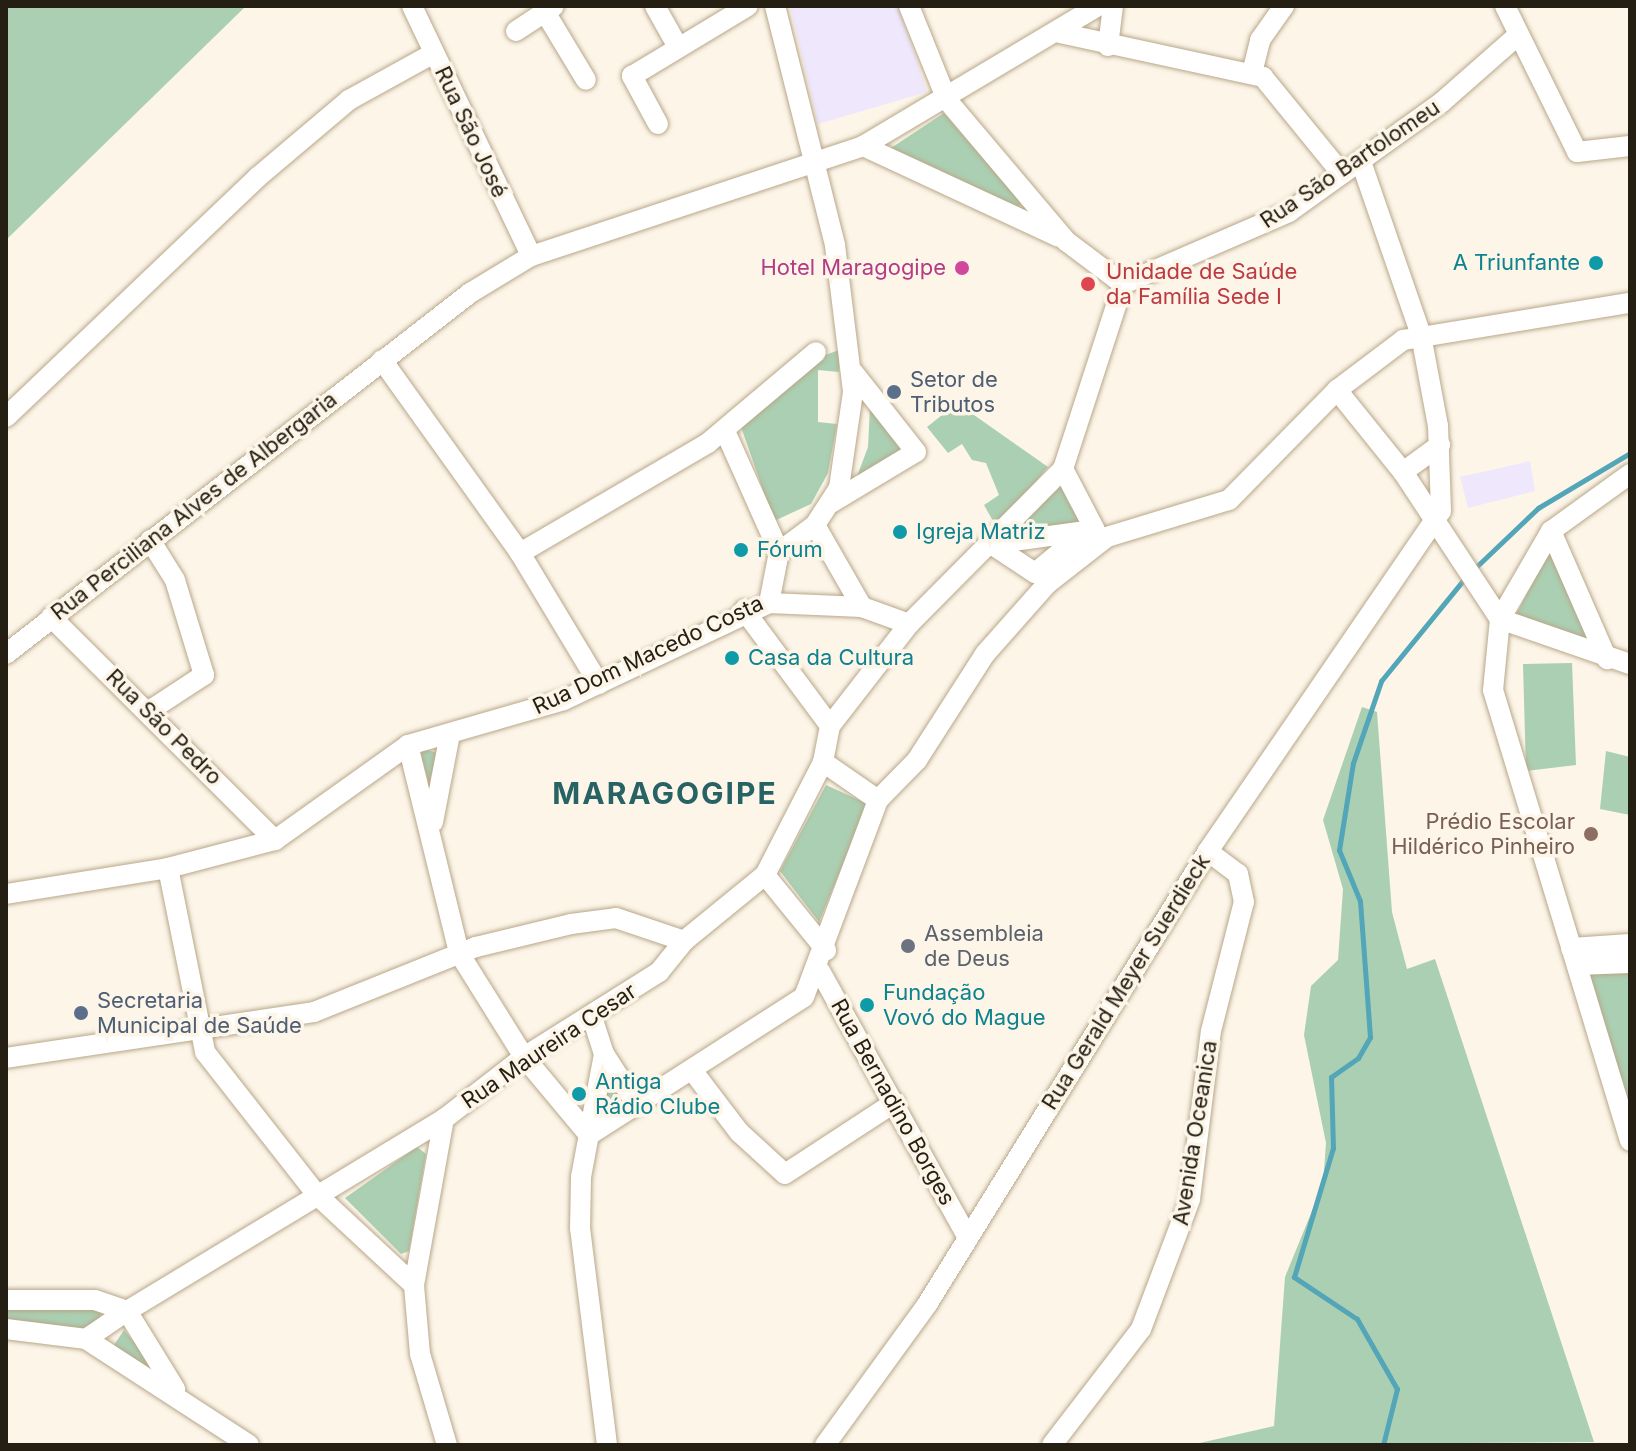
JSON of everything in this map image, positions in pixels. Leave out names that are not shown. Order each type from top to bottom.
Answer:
[{"type":"street","name":"Rua São José","points":[[412,6],[531,256]]},
{"type":"street","points":[[655,6],[678,47]]},
{"type":"street","points":[[658,124],[632,76],[748,6]]},
{"type":"street","points":[[725,431],[779,552],[815,525],[848,462],[853,417],[853,372],[838,259],[812,167],[775,6]]},
{"type":"street","points":[[909,6],[947,100],[1066,241]]},
{"type":"street","name":"Rua Perciliana Alves de Albergaria","points":[[6,654],[382,360],[531,256],[812,167],[863,146],[1060,33],[1098,6]]},
{"type":"street","points":[[1108,46],[1113,6]]},
{"type":"street","points":[[1252,73],[1260,40],[1284,6]]},
{"type":"street","points":[[1505,6],[1516,37],[1577,152],[1630,146]]},
{"type":"street","points":[[516,31],[550,9],[586,80]]},
{"type":"street","points":[[1060,33],[1108,46],[1252,73],[1342,174]]},
{"type":"street","name":"Rua São Bartolomeu","points":[[1123,284],[1234,240],[1342,174],[1516,37]]},
{"type":"street","points":[[6,417],[258,177],[349,100],[434,53]]},
{"type":"street","points":[[826,950],[765,875],[823,762],[830,726],[909,624],[1063,469],[1123,284],[1066,241],[863,146]]},
{"type":"street","points":[[1361,162],[1421,335],[1440,445],[1443,498],[1434,524]]},
{"type":"street","points":[[991,544],[1158,527],[1229,500],[1337,390],[1383,350],[1421,335],[1630,303]]},
{"type":"street","points":[[520,553],[725,431],[816,352]]},
{"type":"street","points":[[382,360],[520,553],[599,684]]},
{"type":"street","points":[[828,505],[916,452],[853,372]]},
{"type":"street","points":[[1337,390],[1403,472],[1434,524],[1500,619],[1607,659],[1630,664]]},
{"type":"street","points":[[1403,472],[1440,445]]},
{"type":"street","points":[[1063,469],[1096,532]]},
{"type":"street","points":[[1630,474],[1551,531],[1500,619],[1496,718],[1574,956],[1630,1141]]},
{"type":"street","name":"Rua Gerald Meyer Suerdieck","points":[[825,1445],[928,1303],[966,1234],[1208,851],[1434,524]]},
{"type":"street","points":[[815,525],[862,607]]},
{"type":"street","points":[[1551,531],[1607,659]]},
{"type":"street","points":[[991,544],[1035,573],[1096,532]]},
{"type":"street","points":[[589,1135],[695,1074],[781,1019],[820,971],[878,800],[917,760],[1020,609],[1096,532]]},
{"type":"street","points":[[149,711],[204,675],[175,580],[150,540]]},
{"type":"street","name":"Rua Dom Macedo Costa","points":[[275,840],[408,745],[449,739],[599,684],[744,610],[769,603],[779,552]]},
{"type":"street","points":[[769,603],[862,607],[909,624]]},
{"type":"street","points":[[744,610],[830,726]]},
{"type":"street","name":"Rua São Pedro","points":[[51,617],[149,711],[275,840]]},
{"type":"street","points":[[432,830],[449,739]]},
{"type":"street","points":[[408,745],[432,830],[459,953],[524,1057],[589,1135]]},
{"type":"street","points":[[823,762],[878,800]]},
{"type":"street","points":[[6,894],[168,868],[275,840]]},
{"type":"street","name":"Avenida Oceanica","points":[[1052,1445],[1141,1329],[1190,1199],[1211,1031],[1244,902],[1238,874],[1208,851]]},
{"type":"street","points":[[168,868],[195,1030],[317,1195],[414,1285]]},
{"type":"street","name":"Rua Maureira Cesar","points":[[447,1445],[420,1354],[414,1285],[444,1119],[524,1057],[659,972],[684,941],[765,875]]},
{"type":"street","points":[[6,1058],[335,1007],[459,953],[616,918],[684,941]]},
{"type":"street","points":[[1574,956],[1630,944]]},
{"type":"street","points":[[1574,956],[1630,963]]},
{"type":"street","name":"Rua Bernadino Borges","points":[[820,971],[966,1234]]},
{"type":"street","points":[[592,1017],[604,1054],[637,1105]]},
{"type":"street","points":[[604,1054],[589,1135],[580,1228],[607,1445]]},
{"type":"street","points":[[695,1074],[739,1132],[785,1174],[895,1102]]},
{"type":"street","points":[[86,1339],[444,1119]]},
{"type":"street","points":[[6,1300],[95,1300],[127,1311],[180,1396]]},
{"type":"street","points":[[6,1329],[86,1339],[180,1396],[249,1445]]},
{"type":"shaded area","points":[[790,6],[899,6],[927,92],[818,124]]},
{"type":"shaded area","points":[[1530,461],[1535,491],[1468,508],[1460,477]]},
{"type":"green space","points":[[6,6],[246,6],[6,240]]},
{"type":"green space","points":[[944,113],[1021,202],[1019,207],[891,148]]},
{"type":"green space","points":[[839,350],[839,372],[818,370],[818,422],[837,424],[828,473],[811,504],[774,521],[741,427],[820,357]]},
{"type":"green space","points":[[957,403],[1048,467],[997,528],[984,505],[999,495],[986,463],[972,460],[962,444],[948,453],[927,427]]},
{"type":"green space","points":[[870,407],[907,448],[855,482],[868,447]]},
{"type":"green space","points":[[1061,485],[1084,522],[1020,532],[1018,529]]},
{"type":"green space","points":[[1550,549],[1590,642],[1515,617]]},
{"type":"green space","points":[[1572,663],[1576,765],[1526,771],[1523,664]]},
{"type":"green space","points":[[1362,707],[1377,712],[1392,912],[1407,969],[1435,959],[1594,1442],[1191,1445],[1274,1426],[1285,1277],[1323,1184],[1326,1143],[1304,1035],[1311,986],[1338,960],[1343,889],[1323,820]]},
{"type":"green space","points":[[424,749],[437,753],[429,784],[420,752]]},
{"type":"green space","points":[[1606,751],[1630,757],[1630,815],[1600,809]]},
{"type":"green space","points":[[826,785],[868,804],[819,922],[780,871]]},
{"type":"green space","points":[[1585,971],[1630,971],[1630,1119]]},
{"type":"green space","points":[[607,1079],[624,1101],[602,1113]]},
{"type":"green space","points":[[417,1147],[426,1154],[409,1251],[401,1254],[345,1198]]},
{"type":"green space","points":[[101,1307],[100,1319],[80,1330],[6,1322],[6,1310]]},
{"type":"green space","points":[[124,1330],[154,1367],[112,1348]]},
{"type":"waterway","points":[[1475,568],[1538,508],[1630,453]]},
{"type":"waterway","points":[[1383,1445],[1397,1389],[1357,1319],[1294,1277],[1333,1148],[1331,1077],[1358,1058],[1370,1037],[1360,901],[1339,850],[1353,763],[1381,681],[1465,578]]},
{"type":"place","name":"A Triunfante","points":[[1596,263]]},
{"type":"place","name":"Hotel Maragogipe","points":[[962,268]]},
{"type":"place","name":"Unidade de Saúde da Família Sede I","points":[[1088,284]]},
{"type":"place","name":"Setor de Tributos","points":[[894,392]]},
{"type":"place","name":"Igreja Matriz","points":[[900,532]]},
{"type":"place","name":"Fórum","points":[[741,550]]},
{"type":"place","name":"Casa da Cultura","points":[[732,658]]},
{"type":"place","name":"Prédio Escolar Hildérico Pinheiro","points":[[1591,834]]},
{"type":"place","name":"Assembleia de Deus","points":[[908,946]]},
{"type":"place","name":"Fundação Vovó do Mague","points":[[867,1005]]},
{"type":"place","name":"Secretaria Municipal de Saúde","points":[[81,1013]]},
{"type":"place","name":"Antiga Rádio Clube","points":[[579,1094]]},
{"type":"district","name":"MARAGOGIPE","points":[[665,793]]}]
